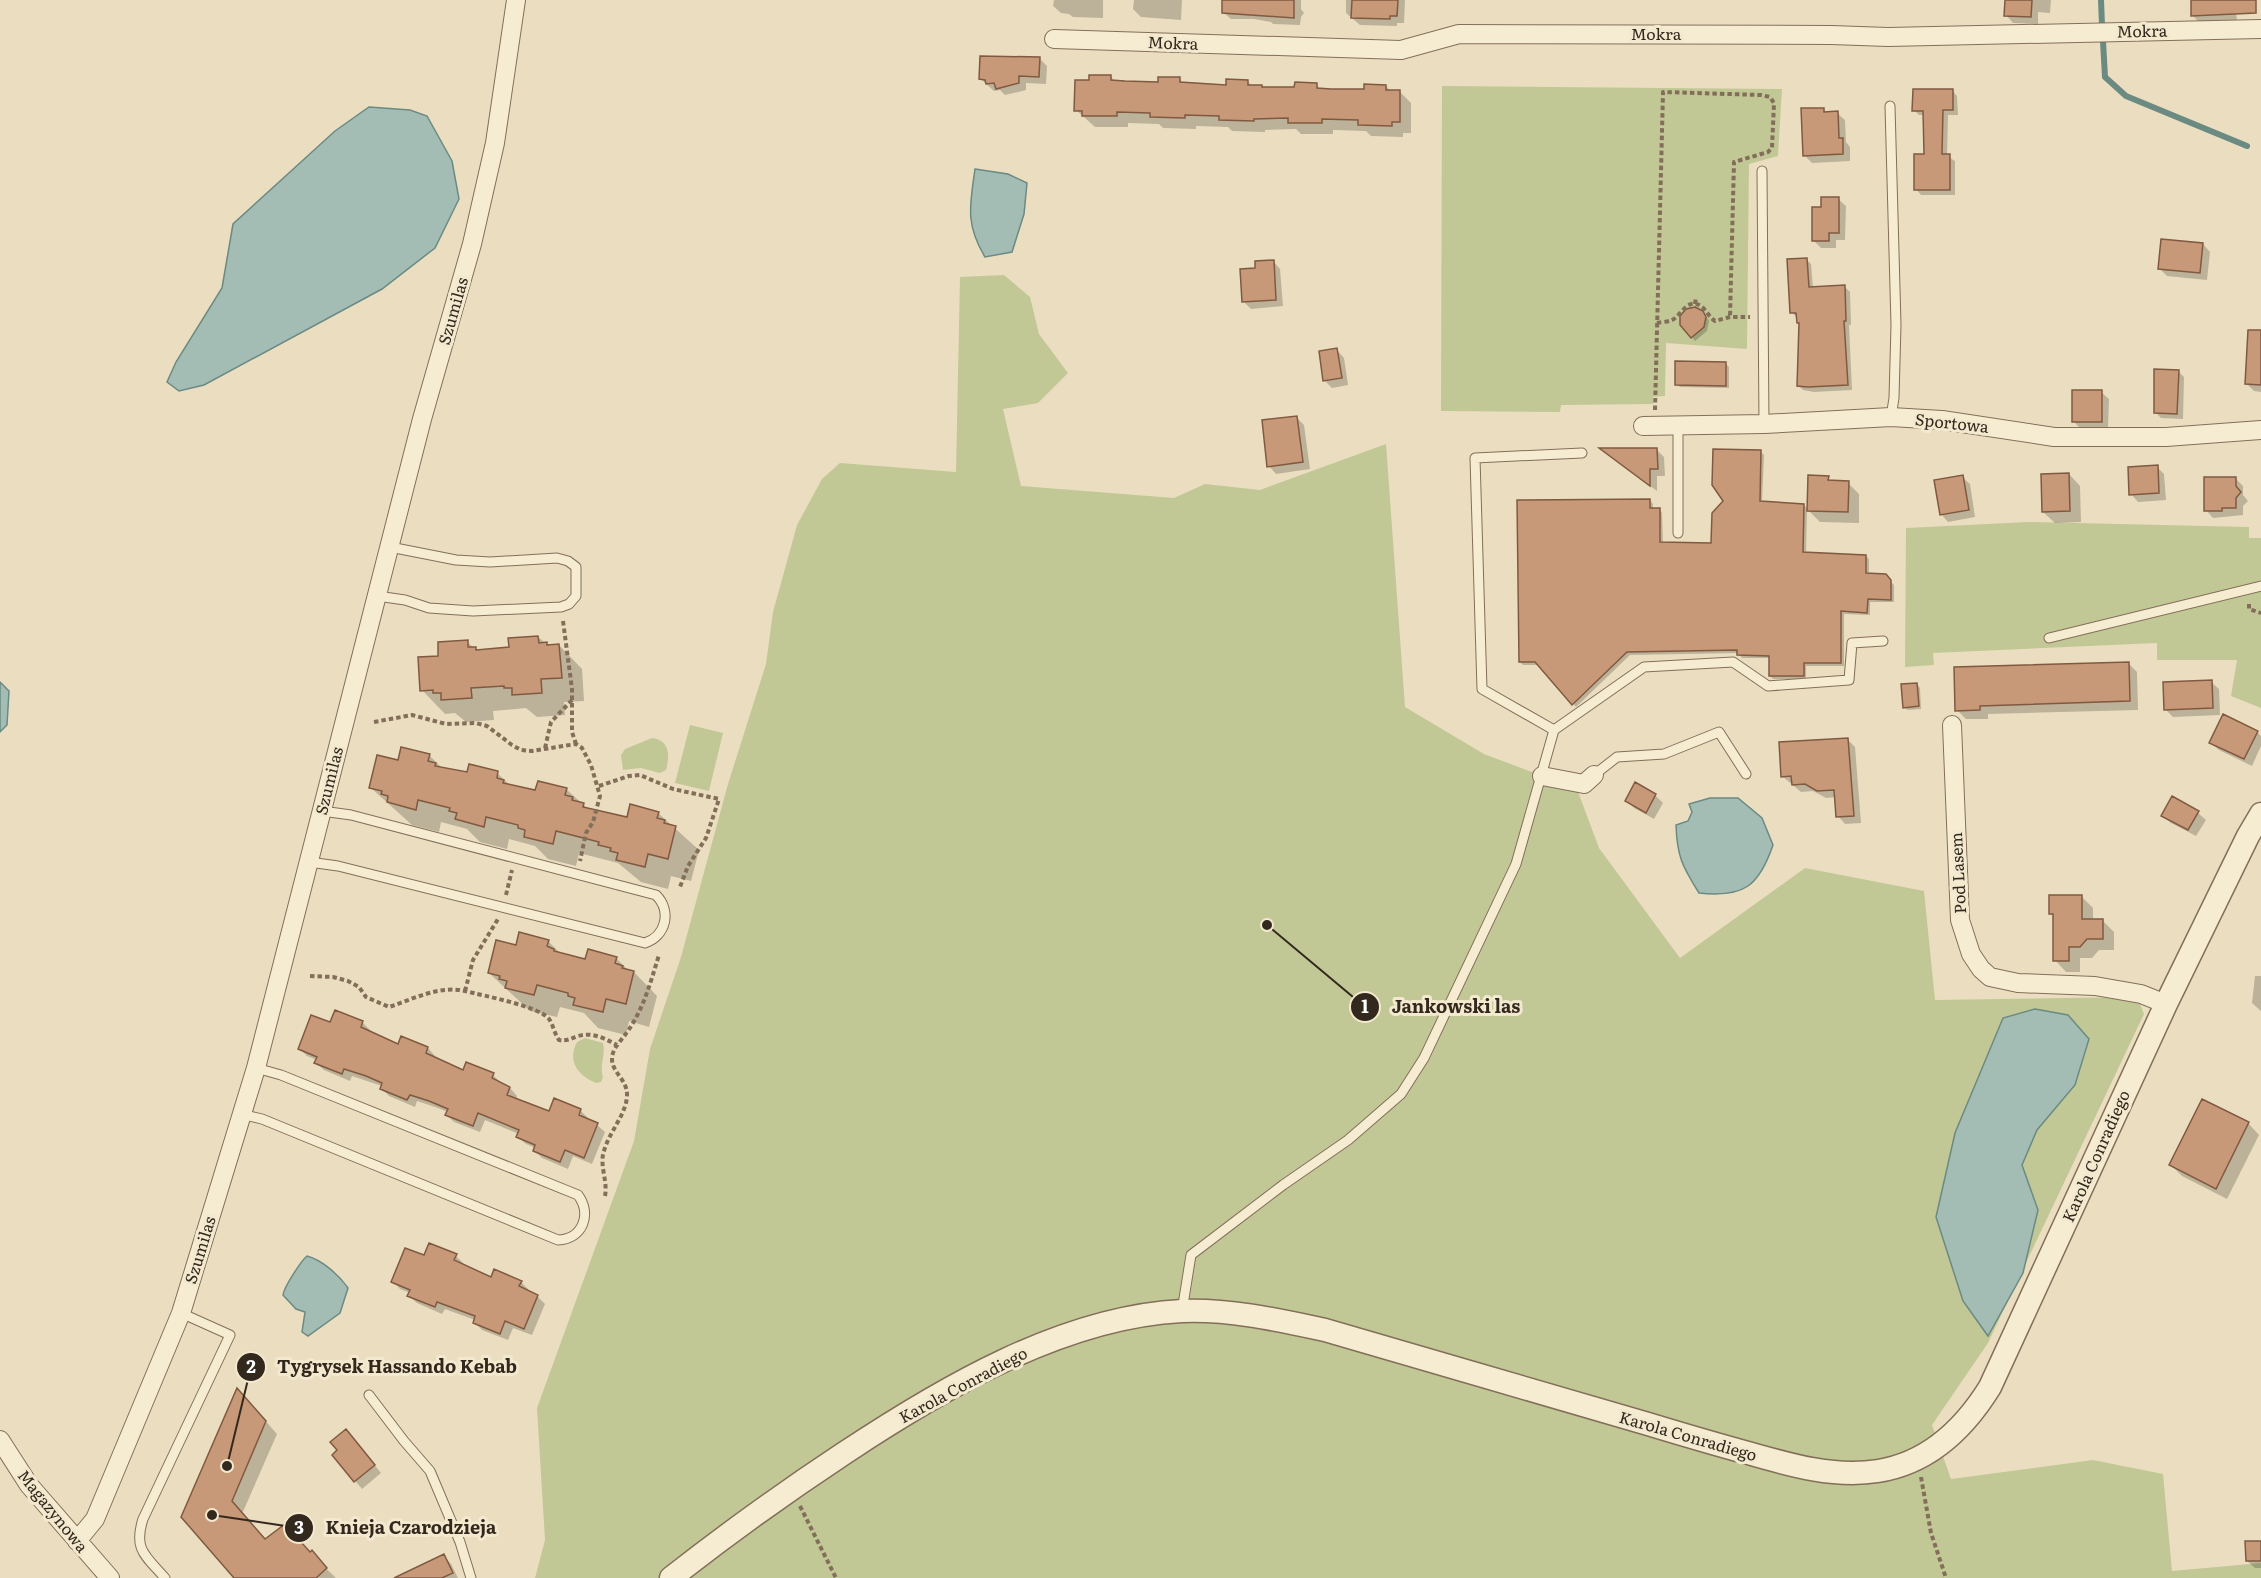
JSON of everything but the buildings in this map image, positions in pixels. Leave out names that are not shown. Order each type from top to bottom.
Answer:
[{"type":"street","name":"Szumilas","points":[[77,1541],[95,1519],[181,1313],[256,1068],[422,419],[472,244],[495,143],[516,0]]},
{"type":"street","name":"Mokra","points":[[1054,39],[1401,50],[1459,34],[1888,37],[2261,28]]},
{"type":"street","name":"Sportowa","points":[[1649,425],[1764,424],[1890,417],[1942,420],[2054,437],[2166,437],[2261,430]]},
{"type":"street","name":"Pod Lasem","points":[[1952,725],[1960,920],[1971,954],[1981,969],[1990,977],[2018,983],[2095,986],[2141,994],[2166,1004]]},
{"type":"street","points":[[1542,776],[1584,784],[1594,775]]},
{"type":"street","name":"Karola Conradiego","points":[[671,1578],[784,1493],[880,1429],[990,1367],[1034,1347],[1104,1325],[1148,1315],[1182,1311],[1226,1312],[1275,1319],[1325,1330],[1701,1440],[1811,1469],[1858,1473],[1898,1467],[1918,1459],[1939,1446],[1956,1431],[1977,1408],[1990,1387],[2166,1004],[2261,814]]},
{"type":"street","name":"Magazynowa","points":[[0,1440],[29,1485],[110,1578]]},
{"type":"lane","points":[[1890,106],[1896,325],[1894,398],[1890,417]]},
{"type":"lane","points":[[1762,171],[1764,424]]},
{"type":"lane","points":[[1678,425],[1678,532]]},
{"type":"lane","points":[[1554,730],[1482,689],[1475,458],[1582,453]]},
{"type":"lane","points":[[377,596],[405,600],[429,608],[473,611],[561,608],[569,604],[576,596],[576,567],[568,561],[556,558],[490,562],[456,560],[390,547]]},
{"type":"lane","points":[[2049,638],[2261,586]]},
{"type":"lane","points":[[1182,1311],[1191,1255],[1282,1185],[1348,1140],[1401,1094],[1424,1058],[1516,864],[1554,730],[1644,667],[1733,662],[1768,686],[1849,680],[1852,643],[1883,641]]},
{"type":"lane","points":[[1594,775],[1617,757],[1664,754],[1719,732],[1746,774]]},
{"type":"lane","points":[[309,862],[338,866],[645,943],[655,940],[660,934],[666,914],[664,903],[656,895],[351,815],[322,811]]},
{"type":"lane","points":[[241,1114],[262,1119],[558,1240],[569,1239],[578,1232],[585,1215],[583,1203],[578,1195],[281,1075],[256,1068]]},
{"type":"lane","points":[[165,1578],[141,1551],[138,1536],[143,1519],[230,1335],[181,1313]]},
{"type":"lane","points":[[369,1395],[430,1471],[460,1542],[471,1578]]},
{"type":"path","points":[[1649,425],[1657,323],[1663,92],[1761,95],[1770,97],[1774,103],[1772,148],[1768,152],[1734,162],[1730,317]]},
{"type":"path","points":[[1695,304],[1696,297]]},
{"type":"path","points":[[1657,323],[1673,320],[1686,306],[1695,304],[1703,307],[1715,321],[1730,317],[1763,318]]},
{"type":"path","points":[[2249,609],[2261,613]]},
{"type":"path","points":[[563,614],[572,700],[572,732],[576,744]]},
{"type":"path","points":[[545,748],[551,722],[557,712],[572,700]]},
{"type":"path","points":[[374,722],[412,715],[446,724],[476,723],[488,726],[521,750],[532,751],[576,744],[582,747],[599,786],[600,796],[586,833],[580,861]]},
{"type":"path","points":[[599,786],[629,776],[640,775],[673,789],[719,799],[706,838],[688,866],[680,887]]},
{"type":"path","points":[[605,1196],[607,1186],[603,1151],[627,1098],[627,1088],[622,1077],[615,1070],[612,1060],[616,1045],[643,1006],[659,955]]},
{"type":"path","points":[[310,976],[333,977],[348,981],[358,987],[366,997],[389,1007],[454,988],[540,1011],[551,1021],[553,1032],[559,1040],[567,1041],[587,1034],[598,1035],[616,1045]]},
{"type":"path","points":[[1918,1459],[1931,1533],[1946,1578]]},
{"type":"path","points":[[784,1493],[836,1578]]},
{"type":"green space","points":[[1442,86],[1782,89],[1778,156],[1749,164],[1747,349],[1666,343],[1665,396],[1653,397],[1653,404],[1561,405],[1560,412],[1441,411]]},
{"type":"green space","points":[[1004,275],[1030,297],[1039,334],[1068,373],[1038,403],[1003,409],[1021,486],[1174,498],[1205,484],[1260,490],[1386,444],[1405,707],[1484,754],[1577,789],[1599,848],[1680,958],[1805,868],[1924,891],[1935,1000],[2137,997],[2144,1014],[1988,1343],[1932,1425],[1951,1479],[2093,1460],[2163,1474],[2172,1571],[2261,1563],[2261,1578],[535,1578],[545,1540],[537,1408],[634,1141],[650,1049],[681,957],[728,784],[766,664],[773,612],[797,525],[822,479],[840,463],[956,472],[960,277]]},
{"type":"green space","points":[[2028,522],[2249,527],[2249,538],[2261,538],[2261,708],[2231,696],[2237,660],[2157,660],[2157,643],[1933,653],[1934,665],[1905,667],[1906,528]]},
{"type":"green space","points":[[690,725],[723,733],[709,791],[675,783]]},
{"type":"green space","points":[[652,738],[658,739],[665,745],[668,759],[666,770],[660,773],[641,768],[623,770],[621,755],[625,749]]},
{"type":"green space","points":[[585,1038],[603,1043],[601,1082],[596,1083],[589,1080],[576,1067],[574,1049],[577,1042]]},
{"type":"water","points":[[369,107],[410,110],[427,116],[452,161],[459,199],[435,248],[382,289],[204,385],[179,391],[167,382],[176,362],[222,288],[233,224],[335,131]]},
{"type":"water","points":[[975,169],[1008,174],[1027,183],[1024,214],[1012,252],[985,257],[974,234],[971,214]]},
{"type":"water","points":[[0,682],[9,691],[7,725],[0,732]]},
{"type":"water","points":[[1710,798],[1738,798],[1762,818],[1773,845],[1768,859],[1755,880],[1738,891],[1715,894],[1699,893],[1682,861],[1676,825],[1688,821],[1692,812],[1689,804]]},
{"type":"water","points":[[2035,1009],[2068,1015],[2089,1039],[2075,1085],[2037,1130],[2022,1165],[2038,1210],[2023,1273],[1988,1336],[1963,1301],[1936,1217],[1955,1133],[2003,1018]]},
{"type":"water","points":[[307,1256],[330,1269],[348,1288],[340,1313],[308,1336],[302,1332],[305,1312],[296,1309],[283,1295],[293,1274]]},
{"type":"waterway","points":[[2101,0],[2102,25]]},
{"type":"waterway","points":[[2103,41],[2105,77],[2126,96],[2247,146]]},
{"type":"place","name":"Jankowski las","points":[[1267,925]]},
{"type":"place","name":"Tygrysek Hassando Kebab","points":[[227,1466]]},
{"type":"place","name":"Knieja Czarodzieja","points":[[212,1515]]}]
